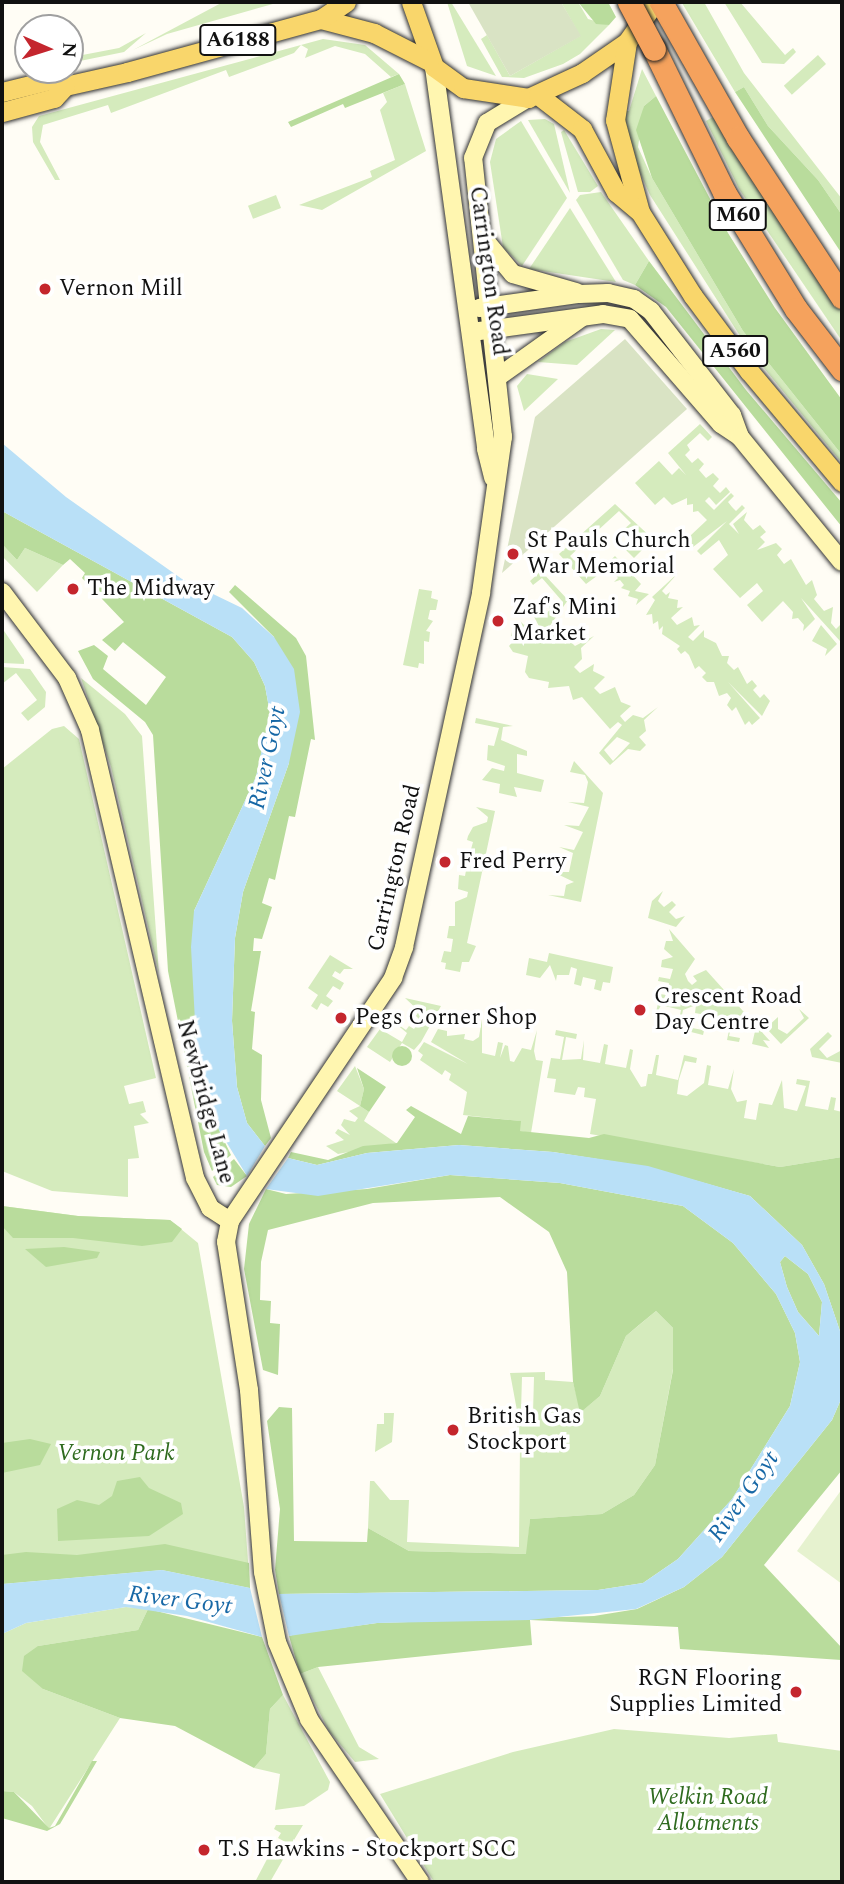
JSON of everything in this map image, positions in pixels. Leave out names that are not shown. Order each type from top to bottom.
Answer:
[{"type":"highway","name":"M60","points":[[629,2],[724,192],[796,309],[842,369]]},
{"type":"highway","name":"M60","points":[[666,11],[738,138],[842,297]]},
{"type":"main road","name":"A6188","points":[[2,112],[54,98],[65,86],[321,19],[346,2]]},
{"type":"main road","points":[[411,2],[431,64],[463,88],[533,96],[582,74],[627,42],[655,2]]},
{"type":"main road","name":"A6188","points":[[321,19],[374,33],[431,64]]},
{"type":"main road","name":"A560","points":[[627,42],[615,120],[640,212]]},
{"type":"main road","name":"Carrington Road","points":[[431,64],[472,332],[485,449],[494,482]]},
{"type":"main road","name":"A6188","points":[[2,92],[50,80],[65,86]]},
{"type":"main road","name":"Carrington Road","points":[[230,1221],[398,965],[481,593],[494,482],[503,437],[484,239],[473,158],[487,123],[533,96]]},
{"type":"main road","name":"A560","points":[[533,96],[582,129],[616,192],[640,212],[741,360],[842,482]]},
{"type":"main road","points":[[484,239],[513,274],[579,294]]},
{"type":"main road","points":[[468,310],[579,294],[624,295],[650,311],[732,415],[740,438]]},
{"type":"main road","points":[[472,332],[613,314],[635,323],[721,425],[740,438],[842,562]]},
{"type":"main road","points":[[498,377],[584,316]]},
{"type":"main road","name":"Newbridge Lane","points":[[2,592],[67,678],[90,730],[195,1178],[210,1208],[230,1221]]},
{"type":"main road","points":[[230,1221],[228,1260],[249,1390],[263,1572],[277,1642],[290,1679],[309,1719],[419,1882]]},
{"type":"green space","points":[[223,2],[280,2],[167,34],[133,50]]},
{"type":"green space","points":[[447,2],[451,2],[496,76],[467,66]]},
{"type":"green space","points":[[468,2],[561,2],[581,36],[510,76]]},
{"type":"green space","points":[[561,2],[578,2],[588,19],[609,25],[580,54],[563,64],[524,78],[502,77],[481,39],[487,35],[510,76],[580,36]]},
{"type":"green space","points":[[578,2],[608,2],[616,17],[609,25],[596,24]]},
{"type":"green space","points":[[704,2],[744,73],[842,199],[842,215],[818,180],[768,126],[744,87],[735,92],[682,3]]},
{"type":"green space","points":[[724,2],[740,2],[785,55],[793,48],[796,52],[784,64],[762,63]]},
{"type":"green space","points":[[146,33],[124,52],[84,60],[84,55],[119,48]]},
{"type":"green space","points":[[323,39],[365,45],[399,74],[391,77],[365,54],[335,46],[305,58],[308,49],[301,45],[294,53],[229,77],[226,70],[111,113],[108,105],[43,125],[40,142],[60,180],[55,180],[33,142],[32,127],[39,116]]},
{"type":"green space","points":[[818,55],[826,64],[792,95],[784,86]]},
{"type":"green space","points":[[642,69],[656,96],[644,106],[638,147],[652,178],[743,331],[842,455],[842,463],[749,350],[650,195],[629,148],[623,111],[629,111]]},
{"type":"green space","points":[[399,74],[405,84],[345,108],[343,104],[291,127],[288,122]]},
{"type":"green space","points":[[405,84],[426,151],[322,210],[299,205],[372,177],[370,171],[395,160],[380,110],[387,102],[383,93]]},
{"type":"green space","points":[[744,87],[768,126],[818,180],[842,215],[842,254],[735,92]]},
{"type":"green space","points":[[656,96],[728,233],[775,308],[842,400],[842,455],[743,331],[652,178],[636,130],[644,106]]},
{"type":"green space","points":[[713,117],[842,310],[842,341],[739,189],[706,121]]},
{"type":"green space","points":[[545,119],[554,124],[570,193],[528,120]]},
{"type":"green space","points":[[521,121],[567,198],[522,266],[503,247],[490,162],[496,139]]},
{"type":"green space","points":[[564,130],[598,186],[590,192],[578,192],[561,132]]},
{"type":"green space","points":[[601,192],[649,261],[635,285],[623,280],[576,200],[580,195]]},
{"type":"green space","points":[[276,195],[281,208],[253,219],[248,206]]},
{"type":"green space","points":[[570,208],[616,282],[529,269]]},
{"type":"green space","points":[[649,261],[746,390],[842,503],[842,527],[666,307],[635,285]]},
{"type":"green space","points":[[601,329],[615,330],[577,365],[538,362],[565,342]]},
{"type":"green space","points":[[625,339],[687,409],[502,573],[535,417]]},
{"type":"green space","points":[[527,374],[558,379],[524,411],[517,386]]},
{"type":"green space","points":[[700,424],[712,437],[708,441],[700,433],[687,445],[690,450],[685,455],[692,463],[698,458],[704,464],[699,470],[706,478],[713,473],[719,479],[713,486],[720,493],[726,487],[730,492],[716,505],[709,497],[705,501],[714,510],[731,493],[734,496],[728,502],[732,507],[736,511],[742,505],[745,508],[729,524],[739,534],[733,524],[747,512],[744,520],[753,530],[760,525],[766,532],[760,537],[765,542],[757,550],[776,543],[782,549],[777,555],[784,564],[791,559],[806,585],[812,580],[817,595],[814,599],[824,611],[833,607],[831,623],[836,629],[842,623],[840,641],[801,598],[815,619],[803,631],[804,625],[798,618],[792,619],[793,612],[783,601],[762,622],[747,605],[763,591],[757,583],[740,598],[713,569],[728,555],[719,540],[701,555],[697,551],[727,521],[693,547],[688,541],[690,536],[707,520],[698,511],[693,512],[693,504],[687,505],[687,498],[672,505],[664,497],[655,505],[635,483],[659,461],[672,475],[679,468],[686,475],[668,453]]},
{"type":"green space","points":[[615,504],[653,539],[634,558],[624,548],[632,541],[622,531],[631,523],[619,511],[570,556],[582,568],[590,561],[599,571],[615,556],[641,584],[635,591],[649,594],[636,605],[638,599],[628,596],[630,591],[621,588],[624,585],[620,580],[614,582],[618,578],[609,567],[586,584],[559,554]]},
{"type":"green space","points":[[2,511],[232,637],[254,662],[265,686],[270,713],[256,777],[194,911],[196,1040],[219,1130],[231,1155],[212,1171],[204,1152],[168,971],[153,735],[145,722],[93,679],[78,651],[94,645],[108,656],[103,669],[146,705],[166,677],[123,642],[115,651],[102,640],[124,622],[82,578],[85,573],[70,559],[63,565],[25,548],[17,560],[2,544]]},
{"type":"green space","points":[[2,544],[17,560],[25,548],[63,565],[37,592],[2,556]]},
{"type":"green space","points":[[541,571],[568,600],[549,627],[555,624],[565,644],[570,641],[575,646],[594,636],[581,648],[582,659],[574,667],[580,673],[594,664],[593,671],[605,677],[594,688],[600,694],[615,687],[621,702],[631,706],[620,716],[625,722],[633,715],[643,718],[658,707],[644,720],[646,731],[639,737],[646,745],[640,751],[628,749],[610,765],[599,753],[622,725],[618,722],[610,729],[582,697],[573,700],[569,686],[548,688],[549,682],[529,678],[525,672],[528,656],[513,652],[509,646],[516,638],[511,636],[513,628],[520,621],[524,625],[529,621],[536,629],[532,637],[541,630],[532,613],[538,609],[544,615],[550,610],[547,600],[555,604],[562,601],[542,578],[533,585],[530,581]],"holes":[[[617,737],[630,743],[613,761],[604,750]]]},
{"type":"green space","points":[[678,573],[662,591],[666,595],[670,592],[668,598],[678,600],[677,608],[683,607],[671,618],[677,625],[692,617],[694,626],[700,625],[688,637],[693,641],[704,630],[704,637],[716,643],[722,656],[729,656],[727,663],[734,670],[738,667],[747,684],[752,680],[757,686],[753,690],[760,698],[764,694],[770,701],[762,716],[728,682],[760,718],[752,725],[749,721],[745,725],[736,707],[732,711],[727,705],[731,698],[727,693],[719,696],[714,682],[707,682],[702,677],[706,673],[699,666],[695,669],[689,655],[685,651],[681,654],[677,649],[680,646],[662,634],[663,626],[659,630],[658,621],[653,624],[652,614],[646,615],[655,600],[652,597]]},
{"type":"green space","points":[[235,585],[296,638],[306,656],[315,740],[311,739],[295,817],[289,816],[275,880],[269,878],[262,903],[272,907],[262,939],[254,938],[253,951],[261,951],[251,1011],[255,1012],[252,1049],[262,1055],[261,1100],[271,1138],[265,1146],[247,1123],[237,1087],[232,1021],[235,938],[243,892],[289,763],[274,637],[229,592]]},
{"type":"green space","points":[[419,589],[432,591],[431,598],[438,600],[436,610],[430,610],[428,619],[433,621],[426,631],[430,632],[429,642],[424,641],[424,664],[419,663],[418,668],[403,665]]},
{"type":"green space","points":[[821,625],[837,644],[825,656],[827,649],[812,641]]},
{"type":"green space","points":[[2,628],[24,660],[24,664],[2,663]]},
{"type":"green space","points":[[2,667],[30,669],[46,692],[45,707],[28,721],[21,713],[37,700],[16,673],[2,684]]},
{"type":"green space","points":[[81,678],[125,714],[142,736],[159,974],[111,767]]},
{"type":"green space","points":[[476,718],[513,726],[503,727],[501,740],[527,751],[527,756],[517,754],[517,773],[544,780],[541,792],[514,787],[517,797],[499,793],[500,784],[482,780],[492,768],[504,771],[505,766],[487,760],[488,745],[494,746],[499,728],[475,723]]},
{"type":"green space","points":[[64,726],[79,739],[156,1078],[124,1086],[129,1104],[143,1101],[146,1112],[140,1114],[149,1123],[134,1126],[139,1158],[128,1159],[128,1197],[52,1191],[2,1171],[2,769],[52,729]]},
{"type":"green space","points":[[574,761],[603,793],[581,902],[548,895],[564,896],[566,885],[574,882],[553,872],[569,872],[573,853],[559,847],[574,850],[583,832],[564,825],[579,826],[589,807],[568,802],[584,803],[588,782],[585,775],[570,772]]},
{"type":"green space","points":[[476,807],[495,811],[467,943],[476,946],[469,962],[462,962],[460,972],[445,969],[446,963],[441,962],[444,951],[451,952],[453,939],[447,938],[449,926],[455,926],[455,902],[467,897],[468,892],[458,889],[459,875],[465,876],[467,865],[462,864],[464,852],[470,853],[473,842],[467,840],[468,836],[473,827],[487,822],[488,817]]},
{"type":"green space","points":[[663,891],[658,901],[664,907],[672,901],[676,905],[669,912],[676,919],[685,916],[676,927],[648,918],[652,901]]},
{"type":"green space","points":[[669,929],[695,959],[685,974],[688,981],[692,985],[697,981],[693,976],[706,970],[770,1041],[763,1040],[769,1048],[752,1044],[756,1027],[733,1020],[729,1036],[740,1038],[739,1042],[727,1040],[731,1020],[708,1015],[703,1035],[691,1032],[692,1028],[703,1030],[706,1015],[695,1013],[696,1005],[683,1010],[679,1030],[667,1028],[668,1023],[678,1025],[681,1010],[661,1005],[655,1017],[660,994],[666,995],[669,983],[658,981],[659,977],[670,979],[673,969],[661,967],[662,960],[673,957],[664,949],[666,941],[673,941]]},
{"type":"green space","points":[[549,953],[613,967],[610,983],[603,982],[601,991],[594,989],[596,980],[583,977],[581,986],[574,984],[577,969],[571,967],[569,975],[557,975],[556,981],[550,965],[540,978],[526,975],[529,958],[547,962]]},
{"type":"green space","points":[[330,955],[353,969],[344,969],[340,974],[335,971],[332,976],[344,983],[340,990],[333,986],[326,996],[333,1001],[328,1007],[321,1003],[317,1010],[311,1006],[318,995],[308,988]]},
{"type":"green space","points":[[405,998],[441,1006],[414,1050],[402,1043],[390,1062],[367,1047],[380,1029],[402,1042],[407,1033],[390,1019],[406,1030],[409,1026],[414,1029],[420,1020],[416,1016],[419,1011]]},
{"type":"green space","points":[[799,1009],[809,1018],[781,1044],[766,1028],[778,1017],[778,1029],[787,1034],[804,1018]]},
{"type":"green space","points":[[482,1019],[482,1053],[495,1056],[498,1042],[503,1043],[500,1058],[505,1045],[508,1046],[510,1061],[514,1062],[522,1048],[531,1050],[537,1030],[534,1051],[536,1060],[543,1061],[531,1133],[519,1131],[520,1121],[463,1115],[467,1092],[449,1080],[451,1074],[445,1070],[442,1075],[420,1060],[423,1055],[418,1051],[424,1042],[468,1064],[431,1042],[438,1029],[447,1031],[447,1036],[465,1034],[464,1039],[473,1041],[479,1037]]},
{"type":"green space","points":[[556,1030],[577,1034],[576,1039],[566,1037],[562,1060],[581,1059],[584,1040],[583,1060],[600,1063],[604,1044],[608,1045],[605,1064],[626,1068],[630,1049],[633,1050],[630,1069],[641,1087],[646,1086],[648,1074],[652,1074],[656,1055],[659,1055],[656,1075],[678,1080],[684,1055],[697,1058],[696,1063],[685,1061],[679,1079],[677,1094],[687,1096],[704,1083],[707,1065],[711,1066],[708,1085],[728,1089],[734,1069],[731,1089],[737,1102],[747,1100],[744,1118],[756,1120],[759,1103],[772,1105],[782,1080],[784,1108],[797,1111],[806,1086],[796,1084],[797,1079],[810,1081],[805,1106],[828,1110],[831,1097],[836,1098],[834,1110],[842,1112],[842,1157],[780,1167],[590,1134],[596,1099],[584,1097],[585,1088],[578,1087],[575,1095],[554,1092],[556,1079],[547,1078],[551,1058],[560,1059],[564,1037],[555,1035]]},
{"type":"green space","points":[[828,1032],[832,1036],[819,1049],[827,1058],[842,1050],[842,1063],[812,1057],[810,1049]]},
{"type":"green space","points":[[402,1046],[409,1049],[412,1056],[409,1063],[402,1066],[395,1063],[392,1056],[395,1049]]},
{"type":"green space","points":[[355,1066],[364,1089],[360,1106],[337,1091]]},
{"type":"green space","points":[[357,1068],[386,1087],[369,1112],[360,1106],[364,1089]]},
{"type":"green space","points":[[360,1106],[369,1112],[364,1121],[396,1143],[338,1154],[326,1146],[344,1140],[335,1133],[338,1129],[350,1135],[341,1125],[344,1119],[355,1122],[358,1118],[349,1111]]},
{"type":"green space","points":[[411,1106],[461,1134],[468,1116],[521,1121],[520,1131],[589,1138],[604,1134],[780,1167],[842,1157],[842,1337],[824,1284],[802,1245],[750,1196],[648,1167],[553,1152],[459,1145],[367,1153],[317,1165],[288,1158],[291,1152],[328,1160],[363,1146],[397,1143],[415,1117],[406,1110]]},
{"type":"green space","points":[[234,1159],[247,1176],[231,1187],[217,1185],[213,1177]]},
{"type":"green space","points":[[450,1175],[560,1183],[683,1206],[733,1243],[776,1294],[795,1333],[800,1362],[790,1406],[732,1499],[678,1559],[643,1583],[598,1590],[279,1594],[275,1570],[280,1509],[267,1421],[279,1407],[292,1408],[294,1541],[367,1542],[368,1528],[409,1551],[526,1554],[530,1519],[602,1514],[634,1495],[655,1465],[673,1370],[673,1328],[656,1311],[626,1336],[600,1396],[580,1413],[573,1382],[567,1272],[549,1232],[500,1197],[373,1203],[268,1230],[261,1262],[260,1300],[271,1301],[270,1323],[280,1324],[278,1375],[263,1370],[244,1269],[249,1224],[266,1189],[286,1194],[367,1189]]},
{"type":"green space","name":"Vernon Park","points":[[2,1206],[78,1216],[170,1220],[198,1243],[244,1507],[250,1588],[162,1570],[2,1584]]},
{"type":"green space","points":[[2,1206],[78,1216],[170,1220],[182,1229],[172,1242],[142,1246],[73,1238],[13,1238],[2,1226]]},
{"type":"green space","points":[[64,1247],[100,1252],[97,1258],[46,1267],[25,1249]]},
{"type":"green space","points":[[785,1256],[808,1274],[822,1302],[819,1336],[798,1312],[787,1287],[780,1262]]},
{"type":"green space","points":[[656,1311],[673,1328],[673,1369],[655,1465],[634,1495],[602,1514],[530,1519],[527,1554],[409,1551],[368,1528],[370,1481],[374,1481],[390,1500],[409,1500],[407,1542],[519,1547],[520,1444],[516,1443],[518,1416],[510,1373],[545,1372],[545,1380],[573,1382],[581,1412],[600,1396],[626,1336]],"holes":[[[522,1377],[534,1377],[533,1413],[521,1412]]]},
{"type":"green space","points":[[842,1397],[842,1470],[764,1565],[842,1648],[841,1660],[680,1649],[678,1627],[530,1620],[532,1645],[318,1667],[300,1674],[289,1636],[296,1634],[377,1623],[594,1616],[637,1609],[684,1587],[722,1557],[832,1420]]},
{"type":"green space","points":[[384,1413],[394,1413],[392,1442],[375,1452],[377,1424],[384,1424]]},
{"type":"green space","points":[[30,1439],[51,1444],[40,1465],[2,1473],[2,1443]]},
{"type":"green space","points":[[140,1477],[149,1488],[181,1503],[183,1514],[149,1536],[58,1541],[57,1509],[77,1500],[99,1505],[112,1496],[117,1481]]},
{"type":"green space","points":[[842,1489],[842,1584],[797,1551]]},
{"type":"green space","points":[[165,1544],[249,1563],[250,1588],[162,1570],[2,1584],[2,1555],[26,1552],[77,1555]]},
{"type":"green space","points":[[126,1607],[148,1609],[138,1630],[38,1646],[43,1689],[120,1718],[49,1829],[32,1806],[14,1792],[2,1791],[2,1634],[26,1623]]},
{"type":"green space","points":[[148,1609],[262,1637],[283,1695],[270,1709],[266,1754],[254,1768],[175,1726],[120,1718],[43,1689],[22,1671],[24,1656],[38,1646],[138,1630]]},
{"type":"green space","points":[[318,1667],[359,1747],[379,1759],[355,1762],[329,1731],[300,1674]]},
{"type":"green space","points":[[283,1695],[330,1782],[328,1790],[304,1806],[275,1810],[280,1774],[254,1768],[266,1754],[270,1709]]},
{"type":"green space","name":"Welkin Road Allotments","points":[[614,1729],[729,1738],[777,1734],[778,1742],[842,1751],[842,1882],[434,1882],[380,1794],[513,1752]]},
{"type":"green space","points":[[92,1761],[97,1761],[60,1824],[47,1831],[2,1818],[2,1791],[14,1792],[49,1828],[55,1826]]},
{"type":"green space","points":[[276,1825],[303,1825],[291,1845],[278,1838],[281,1833],[274,1829]]},
{"type":"green space","points":[[276,1842],[289,1849],[270,1882],[255,1882]]},
{"type":"water","name":"River Goyt","points":[[2,443],[66,497],[182,579],[242,608],[274,637],[294,669],[300,712],[289,763],[243,892],[235,938],[232,1021],[237,1087],[247,1123],[265,1146],[247,1176],[219,1130],[196,1040],[191,947],[194,911],[256,777],[270,713],[265,686],[254,662],[232,637],[2,511]]},
{"type":"water","name":"River Goyt","points":[[459,1145],[553,1152],[648,1166],[750,1196],[802,1245],[824,1284],[842,1337],[842,1397],[832,1420],[722,1557],[684,1587],[636,1609],[529,1620],[377,1623],[289,1636],[279,1594],[598,1590],[643,1583],[678,1559],[732,1499],[790,1406],[800,1362],[795,1333],[776,1294],[733,1243],[683,1206],[560,1183],[450,1175],[318,1196],[266,1189],[288,1158],[317,1165],[367,1153]],"holes":[[[785,1256],[808,1274],[822,1302],[819,1336],[798,1312],[780,1262]]]},
{"type":"water","name":"River Goyt","points":[[162,1570],[250,1588],[262,1637],[187,1616],[126,1607],[26,1623],[2,1634],[2,1584]]},
{"type":"place","name":"Vernon Mill","points":[[45,289]]},
{"type":"place","name":"St Pauls Church War Memorial","points":[[513,554]]},
{"type":"place","name":"The Midway","points":[[73,589]]},
{"type":"place","name":"Zaf's Mini Market","points":[[498,621]]},
{"type":"place","name":"Fred Perry","points":[[445,862]]},
{"type":"place","name":"Crescent Road Day Centre","points":[[640,1010]]},
{"type":"place","name":"Pegs Corner Shop","points":[[341,1018]]},
{"type":"place","name":"British Gas Stockport","points":[[453,1430]]},
{"type":"place","name":"RGN Flooring Supplies Limited","points":[[796,1692]]},
{"type":"place","name":"T.S Hawkins - Stockport SCC","points":[[204,1850]]}]
